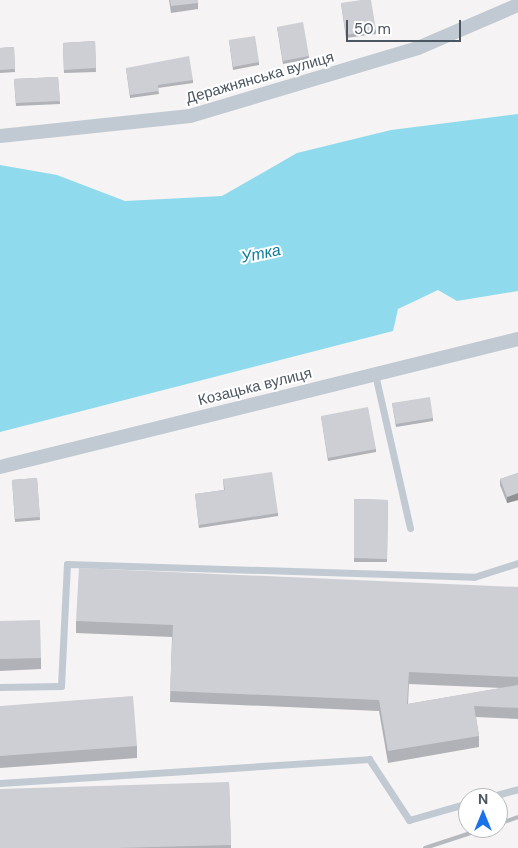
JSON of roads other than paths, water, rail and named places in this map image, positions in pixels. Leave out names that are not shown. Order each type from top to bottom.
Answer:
[{"type":"street","name":"Деражнянська вулиця","points":[[0,136],[190,116],[418,48],[518,5]]},
{"type":"street","name":"Козацька вулиця","points":[[0,467],[518,339]]},
{"type":"lane","points":[[375,374],[410,528]]},
{"type":"lane","points":[[0,687],[61,686],[67,564],[474,577],[518,563]]},
{"type":"lane","points":[[0,783],[369,758],[409,820],[458,806]]},
{"type":"water","name":"Утка","points":[[518,114],[518,291],[457,301],[438,290],[398,309],[393,331],[0,432],[0,165],[57,175],[125,201],[222,196],[297,153],[391,130]]},
{"type":"railway","points":[[508,820],[518,817]]},
{"type":"railway","points":[[425,848],[458,837]]}]
